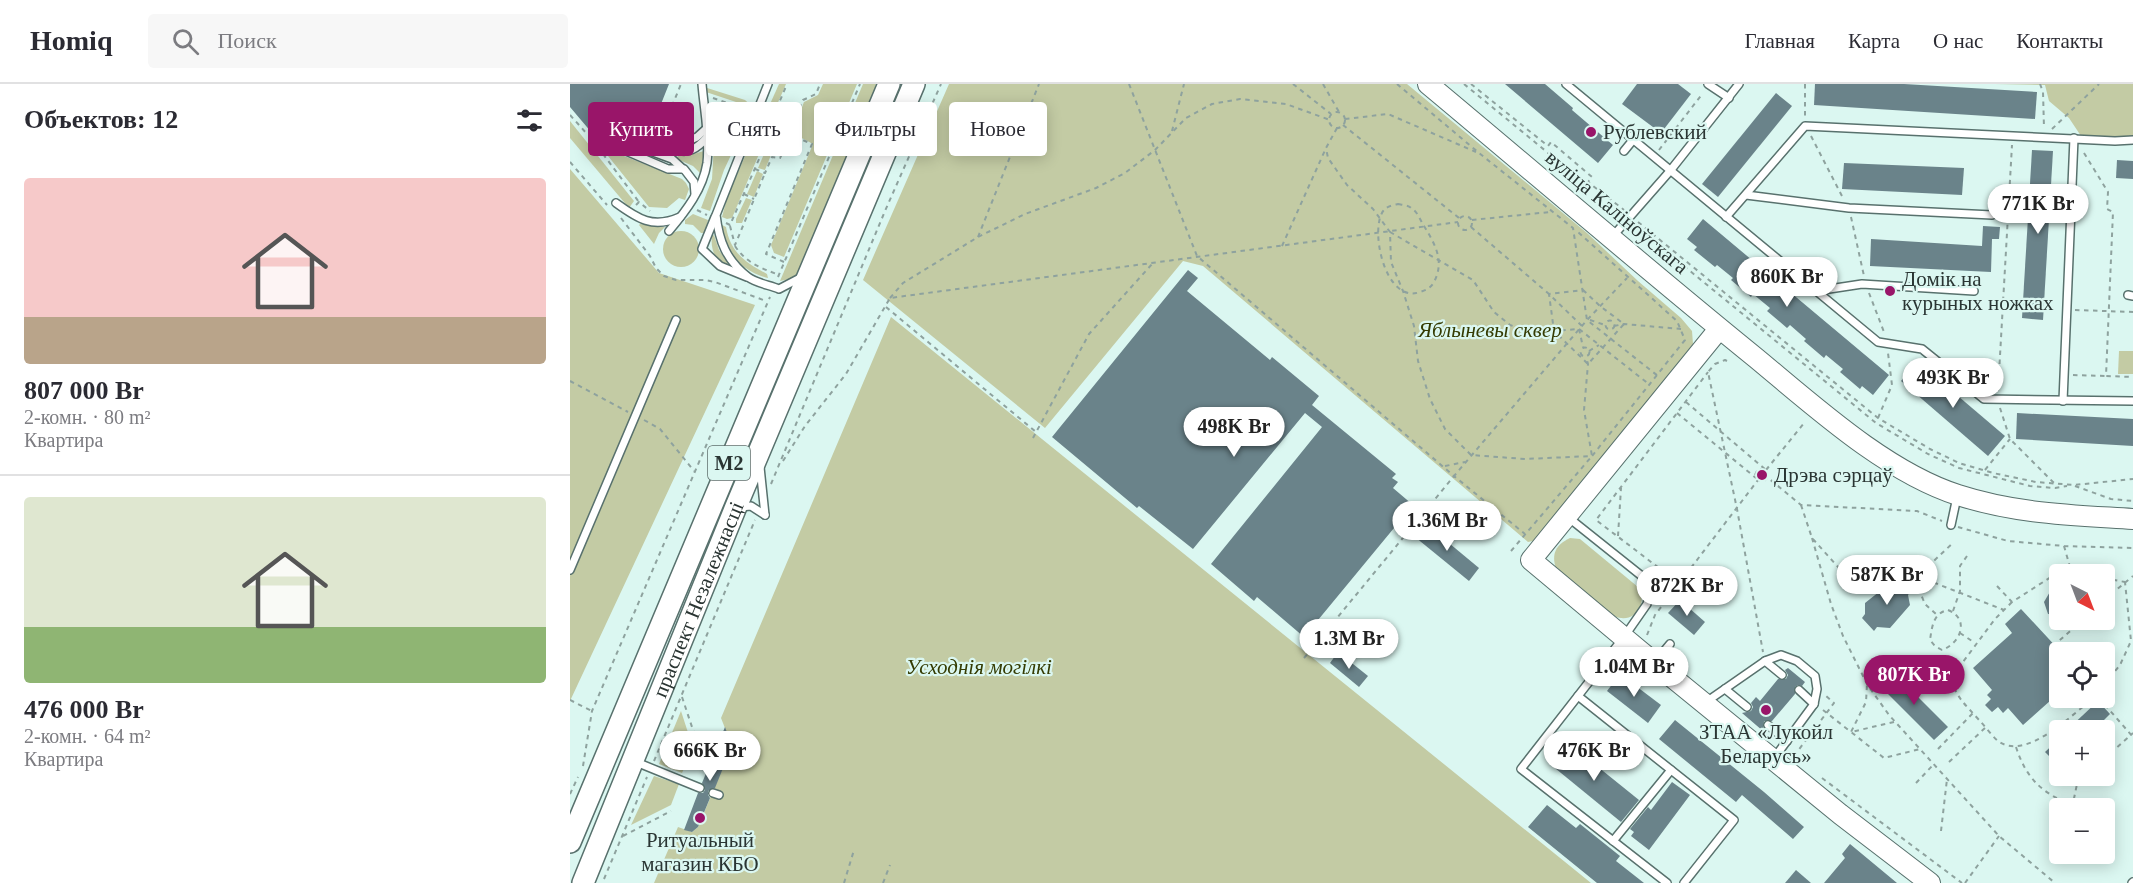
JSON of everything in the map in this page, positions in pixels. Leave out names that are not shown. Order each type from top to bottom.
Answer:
[{"type":"main road","name":"праспект Незалежнасці","points":[[570,842],[889,84]]},
{"type":"main road","name":"праспект Незалежнасці","points":[[583,883],[758,452],[914,84]]},
{"type":"main road","name":"вуліца Каліноўскага","points":[[1428,84],[1719,329],[1876,453],[1923,481],[1958,495],[2030,513],[2133,519]]},
{"type":"main road","points":[[1719,329],[1531,560],[1704,704],[1930,883]]},
{"type":"lane","points":[[694,139],[706,129],[702,84]]},
{"type":"lane","points":[[761,102],[768,84]]},
{"type":"lane","points":[[1566,84],[1878,342],[1923,349],[1984,399],[2133,401]]},
{"type":"lane","points":[[1708,84],[1729,98]]},
{"type":"lane","points":[[1611,238],[1671,171],[1739,84]]},
{"type":"lane","points":[[696,195],[694,182],[672,159],[618,140],[615,138],[609,133],[600,119],[610,137],[615,138],[622,139],[643,138],[682,152],[692,151],[706,140]]},
{"type":"lane","points":[[1726,217],[1805,126],[2133,140]]},
{"type":"lane","points":[[2063,401],[2074,138]]},
{"type":"lane","points":[[1624,151],[1633,140]]},
{"type":"lane","points":[[638,156],[668,169],[684,169]]},
{"type":"lane","points":[[669,231],[696,195],[707,156]]},
{"type":"lane","points":[[740,156],[702,249],[720,266],[779,289],[799,280],[811,269]]},
{"type":"lane","points":[[1746,195],[1849,208],[1992,215]]},
{"type":"lane","points":[[616,203],[638,219],[669,222],[682,216]]},
{"type":"lane","points":[[716,215],[721,245],[749,278]]},
{"type":"lane","points":[[1816,291],[1866,284],[1974,291]]},
{"type":"lane","points":[[570,570],[676,320]]},
{"type":"lane","points":[[735,509],[750,506],[765,515],[758,452]]},
{"type":"lane","points":[[1951,525],[1958,495]]},
{"type":"lane","points":[[1567,516],[1643,577],[1650,591],[1647,604],[1624,637],[1521,769],[1667,883]]},
{"type":"lane","points":[[1647,657],[1670,644]]},
{"type":"lane","points":[[1704,704],[1765,660],[1781,655],[1797,661],[1815,676],[1817,689],[1814,704],[1773,759]]},
{"type":"lane","points":[[1765,660],[1782,675]]},
{"type":"lane","points":[[1725,689],[1747,707]]},
{"type":"lane","points":[[1799,690],[1814,704]]},
{"type":"lane","points":[[1578,696],[1734,820],[1684,883]]},
{"type":"lane","points":[[1768,725],[1787,741]]},
{"type":"lane","points":[[633,761],[700,788]]},
{"type":"lane","points":[[1613,841],[1671,770]]},
{"type":"path","points":[[674,102],[681,84]]},
{"type":"path","points":[[779,102],[787,84]]},
{"type":"path","points":[[784,262],[766,254],[812,144],[793,136],[790,128],[803,100],[816,94],[820,84]]},
{"type":"path","points":[[582,768],[592,711],[860,84]]},
{"type":"path","points":[[978,237],[1039,84]]},
{"type":"path","points":[[1129,84],[1197,256],[1443,467],[1525,534]]},
{"type":"path","points":[[1172,132],[1184,84]]},
{"type":"path","points":[[1293,84],[1331,115]]},
{"type":"path","points":[[1282,246],[1326,148],[1345,119],[1323,84]]},
{"type":"path","points":[[1397,84],[1573,228],[1677,321],[1685,340],[1650,386],[1511,551]]},
{"type":"path","points":[[1464,84],[1586,184],[1588,182],[1876,423],[1928,454],[1959,468],[2030,486],[2055,488],[2133,479]]},
{"type":"path","points":[[1471,84],[1548,146]]},
{"type":"path","points":[[1805,84],[1805,126],[1849,208],[1866,284],[1886,344],[1892,385],[1878,418]]},
{"type":"path","points":[[2040,84],[2045,112],[2043,137]]},
{"type":"path","points":[[2043,137],[2099,84]]},
{"type":"path","points":[[1653,157],[1702,93],[1719,91]]},
{"type":"path","points":[[779,468],[805,426],[846,374],[890,298],[903,283],[978,237],[1025,214],[1096,188],[1125,173],[1155,150],[1186,118],[1212,104],[1240,99],[1286,104],[1330,120]]},
{"type":"path","points":[[1331,115],[1339,112]]},
{"type":"path","points":[[1345,119],[1388,114],[1479,153]]},
{"type":"path","points":[[570,115],[588,136]]},
{"type":"path","points":[[1331,115],[1332,125],[1337,128]]},
{"type":"path","points":[[1343,125],[1459,218]]},
{"type":"path","points":[[2013,136],[1998,400],[2010,439],[2056,484]]},
{"type":"path","points":[[1545,150],[1551,142],[1592,177],[1588,182]]},
{"type":"path","points":[[1326,148],[1328,158],[1347,185],[1360,196],[1390,232],[1473,280],[1494,312],[1510,325],[1527,331],[1554,332],[1581,327]]},
{"type":"path","points":[[605,156],[639,201],[651,212],[658,213]]},
{"type":"path","points":[[735,245],[772,157],[780,158],[781,156]]},
{"type":"path","points":[[570,162],[613,211]]},
{"type":"path","points":[[2091,163],[2108,192],[2108,209],[2113,213],[2106,376]]},
{"type":"path","points":[[755,169],[765,173]]},
{"type":"path","points":[[744,194],[754,199]]},
{"type":"path","points":[[639,201],[620,219],[664,276],[676,280],[715,282],[767,302]]},
{"type":"path","points":[[1398,204],[1413,208],[1425,227],[1434,241],[1439,260],[1437,276],[1429,288],[1414,294],[1404,293],[1396,288],[1386,271],[1377,225],[1386,208],[1398,204]]},
{"type":"path","points":[[688,207],[697,211]]},
{"type":"path","points":[[1471,227],[1462,230],[1458,222],[1459,218],[1465,215],[1472,220],[1552,212]]},
{"type":"path","points":[[1629,217],[1878,418],[1930,449],[1959,463],[1985,470],[2056,484],[2074,485],[2111,499],[2133,501]]},
{"type":"path","points":[[1471,227],[1472,220]]},
{"type":"path","points":[[890,298],[1458,222]]},
{"type":"path","points":[[730,225],[735,245],[744,259],[759,268],[779,275]]},
{"type":"path","points":[[1471,227],[1549,294],[1599,345],[1650,386]]},
{"type":"path","points":[[1573,228],[1587,320],[1658,376]]},
{"type":"path","points":[[1390,232],[1390,262],[1404,293],[1414,326],[1418,361],[1430,399],[1445,429],[1471,455],[1525,459],[1592,456]]},
{"type":"path","points":[[1033,438],[1089,334],[1153,263]]},
{"type":"path","points":[[1304,658],[1465,462],[1587,320],[1627,278]]},
{"type":"path","points":[[1549,294],[1583,290],[1624,324]]},
{"type":"path","points":[[1549,294],[1554,332],[1588,364]]},
{"type":"path","points":[[886,307],[1036,432]]},
{"type":"path","points":[[2066,310],[2133,312]]},
{"type":"path","points":[[1587,320],[1605,325],[1609,330]]},
{"type":"path","points":[[1605,325],[1610,321],[1614,323],[1614,326]]},
{"type":"path","points":[[1608,336],[1609,330],[1614,326],[1624,324],[1681,329]]},
{"type":"path","points":[[1588,364],[1624,324]]},
{"type":"path","points":[[1581,327],[1583,348],[1580,353],[1586,357],[1588,364],[1584,410],[1592,456]]},
{"type":"path","points":[[1586,357],[1589,351],[1599,345]]},
{"type":"path","points":[[1583,348],[1589,351]]},
{"type":"path","points":[[1680,584],[1596,520],[1708,372],[1715,364],[1725,360],[1727,362]]},
{"type":"path","points":[[1708,372],[1726,452],[1763,651]]},
{"type":"path","points":[[2076,375],[2133,377]]},
{"type":"path","points":[[570,381],[660,429],[695,471]]},
{"type":"path","points":[[1677,413],[1757,479],[1762,481],[1767,479],[1765,469],[1686,402]]},
{"type":"path","points":[[1647,657],[1655,615],[1737,509],[1757,479],[1756,471],[1765,469],[1804,423]]},
{"type":"path","points":[[1985,470],[2010,439]]},
{"type":"path","points":[[1443,467],[1465,462]]},
{"type":"path","points":[[1618,536],[1621,487]]},
{"type":"path","points":[[1801,504],[1831,604],[1843,636],[1867,684],[1895,722],[1999,836],[2055,883]]},
{"type":"path","points":[[1812,538],[1856,587]]},
{"type":"path","points":[[1908,585],[1954,542]]},
{"type":"path","points":[[2064,546],[2069,564]]},
{"type":"path","points":[[1953,611],[1960,591],[1960,566],[1967,556]]},
{"type":"path","points":[[2115,591],[2133,576]]},
{"type":"path","points":[[1916,578],[1960,591],[2004,610]]},
{"type":"path","points":[[1916,578],[1925,604],[1937,615]]},
{"type":"path","points":[[2049,578],[2012,602],[2004,610],[1951,678],[1955,693],[1999,742],[2016,747],[2032,744],[2081,708]]},
{"type":"path","points":[[2115,580],[2125,582]]},
{"type":"path","points":[[2115,671],[2132,641],[2125,582]]},
{"type":"path","points":[[1997,586],[2012,602]]},
{"type":"path","points":[[1941,611],[1953,611],[1961,621],[1960,633],[1950,647],[1942,650],[1930,640],[1937,615],[1941,611]]},
{"type":"path","points":[[2058,642],[2071,630]]},
{"type":"path","points":[[1960,633],[1976,644]]},
{"type":"path","points":[[1851,732],[1866,702],[1867,684]]},
{"type":"path","points":[[681,696],[698,745]]},
{"type":"path","points":[[1794,756],[1834,703],[1826,696]]},
{"type":"path","points":[[570,700],[592,711]]},
{"type":"path","points":[[2108,708],[2132,735],[2115,750]]},
{"type":"path","points":[[1827,713],[1884,758],[1920,749]]},
{"type":"path","points":[[1938,749],[1973,713]]},
{"type":"path","points":[[1851,732],[1895,722]]},
{"type":"path","points":[[1950,762],[1986,727]]},
{"type":"path","points":[[2016,747],[2022,764],[2035,783],[2055,798]]},
{"type":"path","points":[[1916,783],[1934,764]]},
{"type":"path","points":[[1818,775],[1964,883],[1999,836]]},
{"type":"path","points":[[570,794],[578,777]]},
{"type":"path","points":[[1941,831],[1947,779]]},
{"type":"path","points":[[623,836],[671,811]]},
{"type":"path","points":[[843,883],[854,850]]},
{"type":"path","points":[[882,883],[890,865]]},
{"type":"green space","points":[[779,84],[786,84],[778,102],[771,102]]},
{"type":"green space","points":[[823,84],[857,84],[849,102],[814,102],[814,156],[827,156],[784,257],[774,253],[771,245],[813,144],[802,138],[802,107],[804,102],[818,95]]},
{"type":"green space","points":[[863,84],[876,84],[870,102],[855,102]]},
{"type":"green space","name":"Яблыневы сквер","points":[[949,84],[1407,84],[1587,233],[1681,318],[1692,331],[1693,344],[1538,540],[1528,542],[1203,266],[1183,261],[1045,428],[863,280],[917,156],[937,156],[937,111]]},
{"type":"green space","points":[[1995,84],[2133,84],[2133,137],[2081,136],[2069,118],[2049,101],[2045,85]]},
{"type":"green space","points":[[704,87],[747,102],[736,102],[706,92]]},
{"type":"green space","points":[[570,121],[588,144],[588,156],[598,156],[634,201],[629,208],[570,138]]},
{"type":"green space","points":[[704,151],[701,174],[693,166],[677,159],[678,156],[694,156],[694,154]]},
{"type":"green space","points":[[608,156],[624,156],[682,179],[686,183],[689,189],[685,200],[679,198],[667,208],[649,207]]},
{"type":"green space","points":[[713,156],[731,156],[710,211],[701,208],[712,179]]},
{"type":"green space","points":[[745,156],[758,156],[732,218],[727,219],[722,217],[727,198]]},
{"type":"green space","points":[[763,156],[771,156],[765,170],[758,168]]},
{"type":"green space","points":[[833,156],[848,156],[801,271],[790,279],[780,281]]},
{"type":"green space","points":[[570,169],[659,273],[755,305],[570,701]]},
{"type":"green space","points":[[757,171],[763,174],[754,197],[747,194]]},
{"type":"green space","points":[[746,198],[752,200],[742,223],[736,223],[736,219]]},
{"type":"green space","points":[[693,214],[708,220],[705,233],[701,233],[693,225],[685,224],[685,220]]},
{"type":"green space","points":[[640,224],[665,227],[654,244]]},
{"type":"green space","points":[[722,225],[726,227],[731,243],[740,256],[767,274],[768,278],[750,271],[736,259],[726,244]]},
{"type":"green space","points":[[681,231],[694,236],[699,249],[694,262],[681,267],[668,262],[663,249],[668,236]]},
{"type":"green space","points":[[714,235],[719,250],[731,267],[721,263],[715,256],[712,241]]},
{"type":"green space","name":"Усходнія могілкі","points":[[891,317],[1591,883],[654,883],[678,827],[692,832],[698,827],[732,746],[721,718]]},
{"type":"green space","points":[[2119,351],[2133,351],[2133,374],[2118,374]]},
{"type":"green space","points":[[1570,538],[1580,539],[1638,587],[1642,600],[1638,611],[1628,618],[1614,616],[1556,569],[1554,558],[1556,550]]},
{"type":"green space","points":[[681,711],[693,748],[682,773],[659,764]]},
{"type":"green space","points":[[654,776],[679,784],[671,805],[631,825]]},
{"type":"building","points":[[570,84],[669,84],[662,102],[588,102],[588,128],[570,107]]},
{"type":"building","points":[[1505,84],[1545,84],[1613,145],[1598,163]]},
{"type":"building","points":[[1637,84],[1678,84],[1691,94],[1661,133],[1622,104]]},
{"type":"building","points":[[1815,84],[1904,84],[2037,92],[2035,119],[1814,105]]},
{"type":"building","points":[[1776,93],[1792,106],[1718,197],[1702,184]]},
{"type":"building","points":[[2032,150],[2053,151],[2043,320],[2022,318]]},
{"type":"building","points":[[2117,160],[2133,161],[2133,179],[2116,178]]},
{"type":"building","points":[[1844,163],[1964,168],[1962,195],[1842,189]]},
{"type":"building","points":[[1703,219],[1889,375],[1873,395],[1862,386],[1860,389],[1840,372],[1843,369],[1826,355],[1824,358],[1790,325],[1787,328],[1767,311],[1770,308],[1753,294],[1751,297],[1731,280],[1733,278],[1694,250],[1697,247],[1687,239]]},
{"type":"building","points":[[1983,226],[2000,227],[1999,239],[1992,239],[1991,272],[1870,266],[1871,239],[1982,246]]},
{"type":"building","points":[[1188,270],[1198,278],[1187,291],[1270,360],[1272,357],[1319,396],[1312,405],[1396,474],[1392,478],[1398,482],[1393,488],[1413,505],[1304,637],[1257,597],[1254,601],[1211,564],[1322,427],[1305,413],[1193,549],[1139,506],[1137,508],[1052,437]]},
{"type":"building","points":[[1918,362],[2005,436],[1988,456],[1901,381]]},
{"type":"building","points":[[2017,413],[2133,419],[2133,446],[2016,439]]},
{"type":"building","points":[[1426,524],[1479,568],[1469,581],[1415,537]]},
{"type":"building","points":[[1905,581],[1912,589],[1908,595],[1910,605],[1890,628],[1877,627],[1874,631],[1862,618],[1865,614],[1865,603],[1889,584],[1899,587]]},
{"type":"building","points":[[2049,593],[2049,614],[2048,614],[2044,602]]},
{"type":"building","points":[[1680,600],[1705,622],[1694,635],[1668,613]]},
{"type":"building","points":[[2021,609],[2052,642],[2049,642],[2049,702],[2023,725],[2008,708],[2003,713],[1998,707],[1992,712],[1985,705],[1991,699],[1987,695],[1992,690],[1973,668],[2012,633],[2005,624]]},
{"type":"building","points":[[1338,652],[1368,676],[1359,687],[1330,663]]},
{"type":"building","points":[[1788,668],[1805,682],[1802,686],[1795,687],[1795,694],[1772,721],[1764,721],[1763,731],[1742,713],[1751,711],[1753,707],[1751,703],[1756,697],[1760,701],[1778,679],[1786,679],[1788,675],[1785,670]]},
{"type":"building","points":[[1893,672],[1948,727],[1934,740],[1879,685]]},
{"type":"building","points":[[1620,674],[1661,705],[1648,723],[1607,691]]},
{"type":"building","points":[[2091,708],[2104,708],[2110,714],[2104,720],[2078,720]]},
{"type":"building","points":[[1675,720],[1804,827],[1793,839],[1742,795],[1736,802],[1659,739]]},
{"type":"building","points":[[725,727],[732,746],[715,788],[708,791],[710,798],[698,827],[692,832],[684,830],[698,793],[703,793],[705,790],[702,783]]},
{"type":"building","points":[[1567,742],[1639,800],[1621,822],[1550,764]]},
{"type":"building","points":[[1672,782],[1690,795],[1649,850],[1631,836],[1634,832],[1630,829],[1648,807],[1651,810]]},
{"type":"building","points":[[1547,805],[1576,828],[1580,824],[1620,856],[1616,861],[1644,883],[1597,883],[1528,827]]},
{"type":"building","points":[[1850,844],[1897,883],[1824,883],[1845,858],[1842,854]]},
{"type":"building","points":[[1796,870],[1811,883],[1785,883]]},
{"type":"place","name":"Рублевский","points":[[1591,132]]},
{"type":"place","name":"Домік на курыных ножках","points":[[1890,291]]},
{"type":"place","name":"Дрэва сэрцаў","points":[[1762,475]]},
{"type":"place","name":"ЗТАА «Лукойл Беларусь»","points":[[1766,710]]},
{"type":"place","name":"Ритуальный магазин КБО","points":[[700,818]]}]
